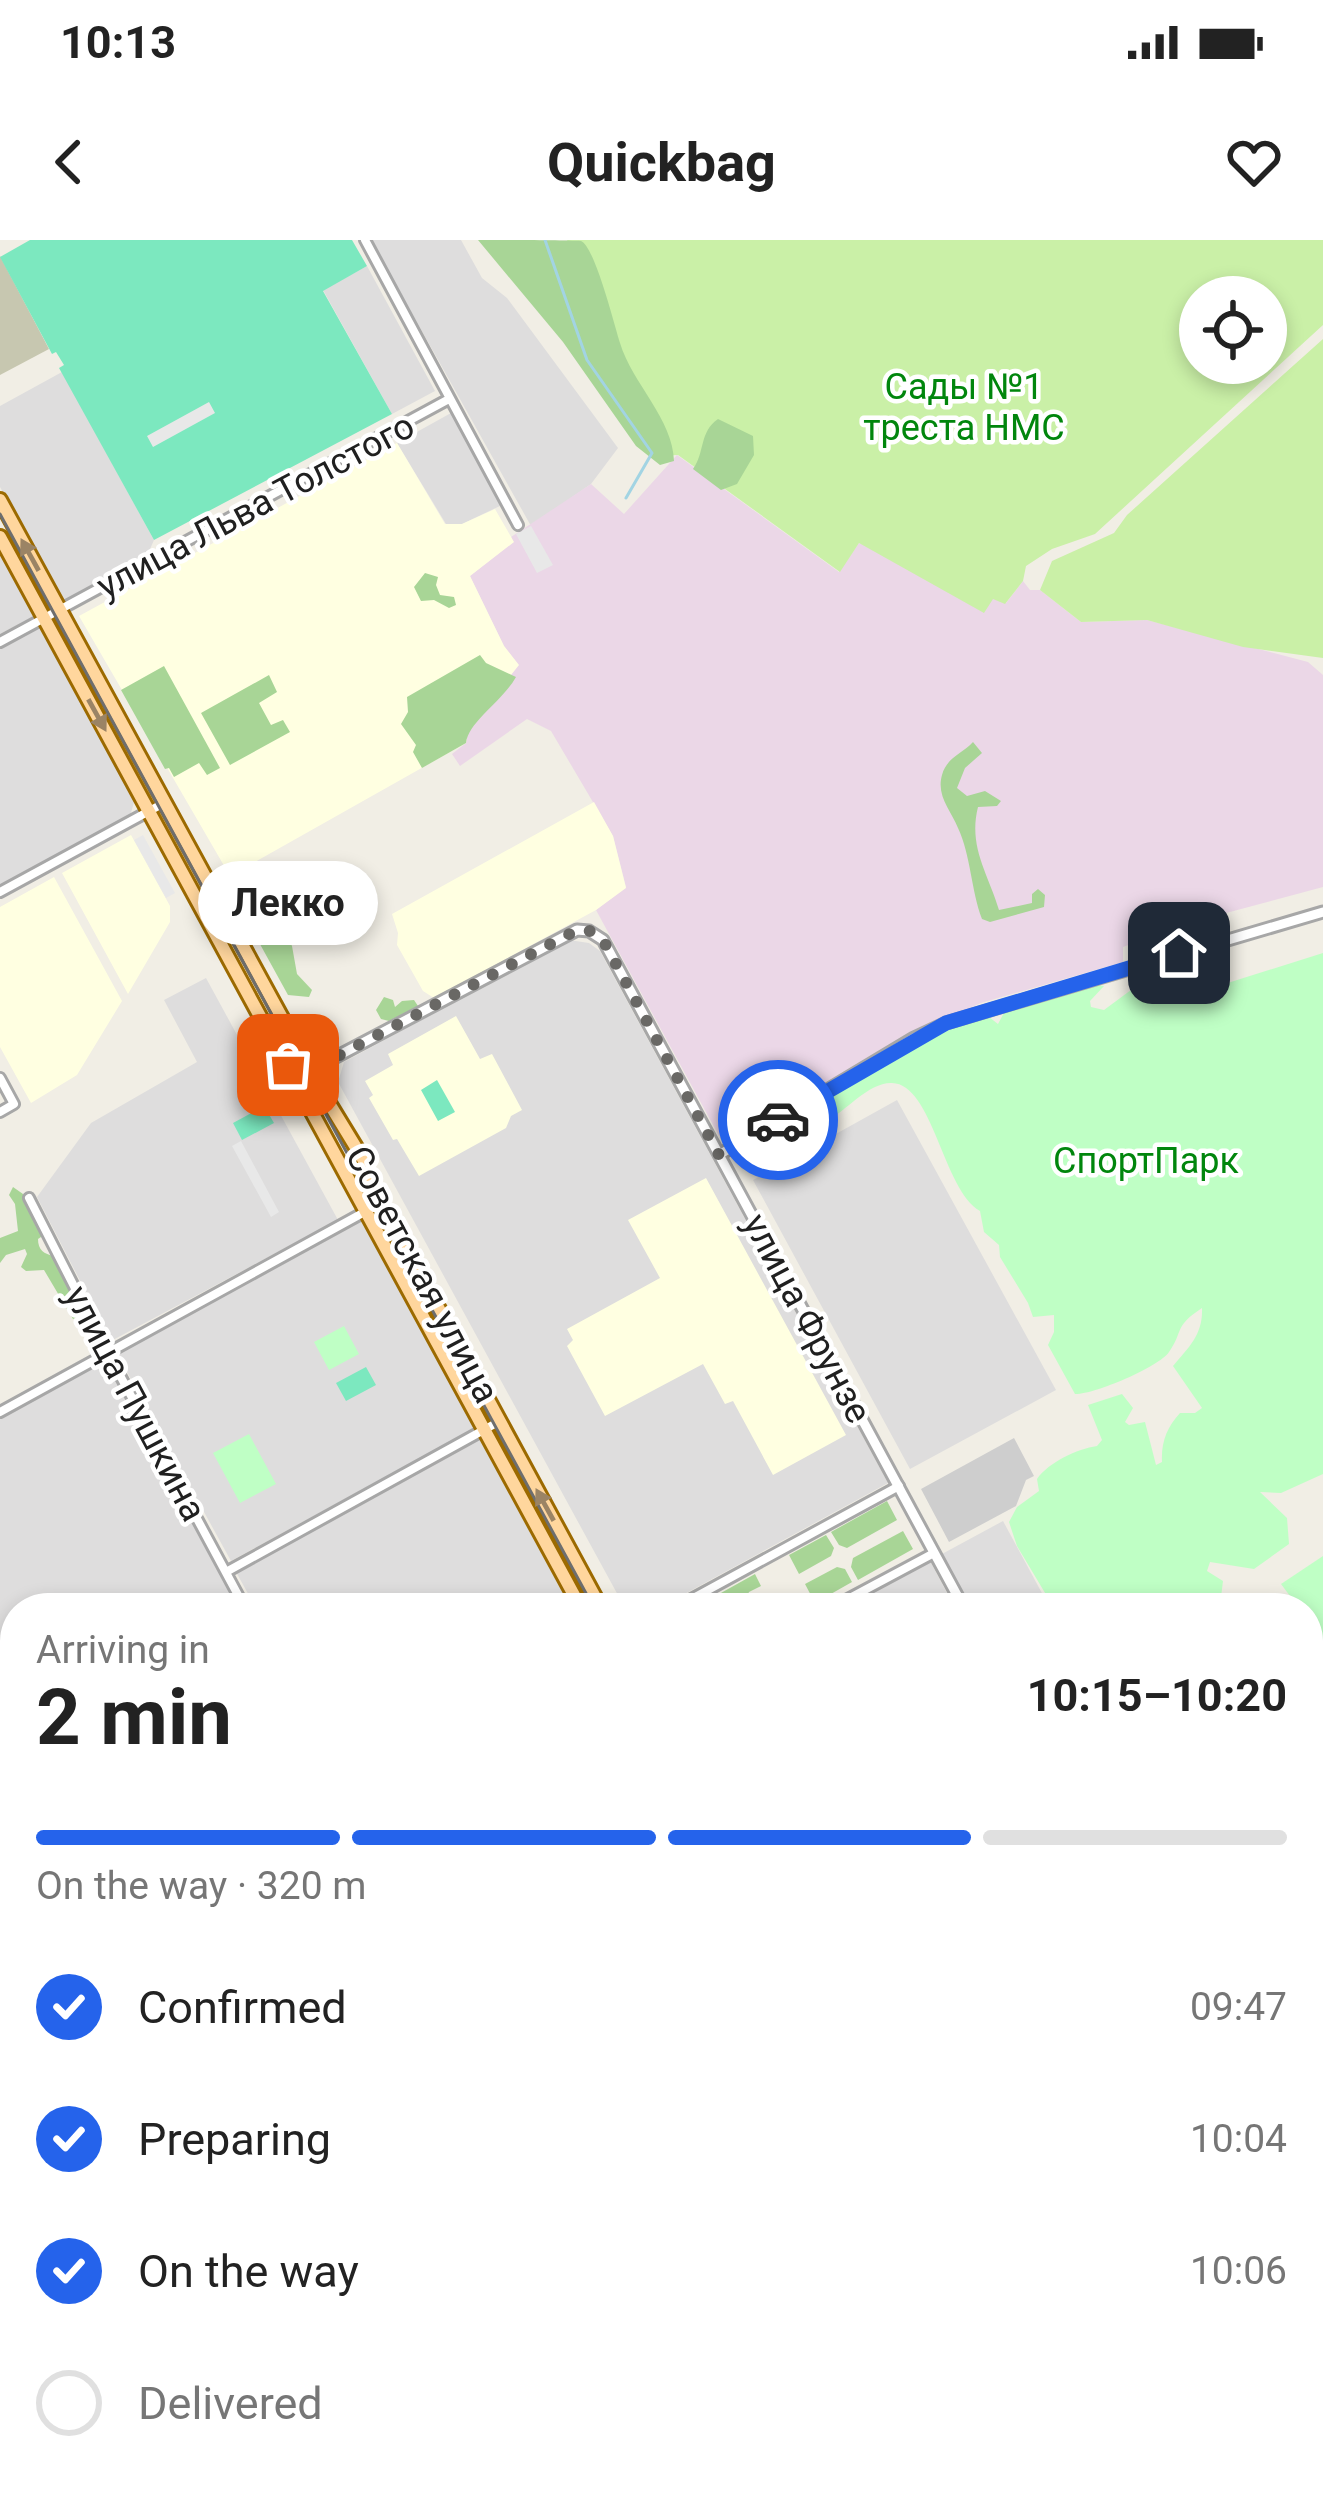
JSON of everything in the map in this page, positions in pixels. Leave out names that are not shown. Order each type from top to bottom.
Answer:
[{"type":"main road","name":"Советская улица","points":[[0,500],[310,1071],[363,1159],[381,1203],[592,1593]]},
{"type":"main road","name":"Советская улица","points":[[0,537],[573,1593]]},
{"type":"street","points":[[365,240],[518,524]]},
{"type":"street","name":"улица Льва Толстого","points":[[44,618],[449,400]]},
{"type":"street","points":[[0,642],[44,618]]},
{"type":"street","points":[[0,892],[165,802]]},
{"type":"street","points":[[719,1155],[946,1023],[1323,912]]},
{"type":"street","name":"улица Фрунзе","points":[[310,1071],[577,930],[590,931],[603,940],[956,1593]]},
{"type":"street","points":[[296,1078],[310,1071]]},
{"type":"street","points":[[0,1078],[14,1104],[0,1112]]},
{"type":"street","name":"улица Пушкина","points":[[29,1198],[237,1593]]},
{"type":"street","points":[[0,1412],[381,1203]]},
{"type":"street","points":[[226,1572],[500,1421]]},
{"type":"street","points":[[702,1593],[898,1486]]},
{"type":"street","points":[[858,1593],[934,1553]]},
{"type":"shaded area","points":[[371,240],[461,240],[482,278],[507,298],[618,448],[591,484],[531,526]]},
{"type":"shaded area","points":[[0,256],[49,349],[0,375]]},
{"type":"shaded area","points":[[367,266],[435,391],[392,414],[323,290]]},
{"type":"shaded area","points":[[62,372],[154,540],[147,556],[63,601],[0,487],[0,406]]},
{"type":"shaded area","points":[[209,402],[215,413],[153,447],[147,436]]},
{"type":"shaded area","points":[[451,413],[502,505],[462,524],[446,524],[397,443]]},
{"type":"shaded area","points":[[397,443],[445,524],[462,524],[495,509],[514,542],[470,576],[504,646],[519,665],[468,729],[466,743],[230,876],[79,616]]},
{"type":"shaded area","points":[[677,455],[839,572],[859,543],[1006,603],[1023,581],[1081,622],[1147,620],[1308,662],[1323,675],[1323,887],[1185,924],[1123,947],[1123,962],[981,1003],[925,1027],[829,1083],[719,1136],[596,910],[626,887],[613,836],[551,731],[527,719],[460,766],[452,754],[466,743],[468,729],[518,665],[470,576],[513,542],[511,537],[591,484],[624,514]]},
{"type":"shaded area","points":[[531,526],[553,565],[537,573],[516,534]]},
{"type":"shaded area","points":[[0,552],[35,616],[0,634]]},
{"type":"shaded area","points":[[41,626],[135,799],[130,816],[0,886],[0,648]]},
{"type":"shaded area","points":[[594,802],[613,836],[626,888],[596,910],[434,998],[423,991],[397,945],[392,914]]},
{"type":"shaded area","points":[[131,835],[170,906],[170,922],[128,994],[62,873]]},
{"type":"shaded area","points":[[143,835],[175,893],[166,898],[134,840]]},
{"type":"shaded area","points":[[54,877],[122,1001],[77,1075],[31,1103],[0,1047],[0,907]]},
{"type":"shaded area","points":[[569,940],[589,943],[600,951],[888,1483],[686,1593],[617,1593],[338,1082],[344,1062]]},
{"type":"shaded area","points":[[206,978],[338,1220],[111,1341],[37,1197],[91,1123],[197,1062],[164,1000]]},
{"type":"shaded area","points":[[456,1016],[480,1059],[492,1054],[522,1110],[511,1116],[506,1128],[419,1176],[369,1098],[373,1095],[365,1081],[393,1065],[388,1054]]},
{"type":"shaded area","points":[[897,1100],[1056,1390],[910,1469],[753,1180]]},
{"type":"shaded area","points":[[241,1141],[279,1212],[271,1217],[232,1146]]},
{"type":"shaded area","points":[[706,1178],[846,1435],[773,1475],[733,1401],[725,1404],[703,1364],[605,1416],[567,1346],[573,1340],[567,1329],[660,1278],[628,1220]]},
{"type":"shaded area","points":[[363,1218],[475,1428],[231,1561],[116,1352]]},
{"type":"shaded area","points":[[105,1360],[231,1593],[0,1593],[0,1419]]},
{"type":"shaded area","points":[[479,1438],[563,1593],[248,1593],[236,1572]]},
{"type":"shaded area","points":[[1014,1438],[1034,1476],[1026,1480],[1016,1506],[949,1542],[921,1489]]},
{"type":"shaded area","points":[[1003,1521],[1042,1593],[963,1593],[942,1554]]},
{"type":"shaded area","points":[[929,1559],[947,1593],[865,1593]]},
{"type":"green space","points":[[30,240],[352,240],[367,266],[323,291],[392,414],[154,540],[59,368],[64,365],[56,352],[52,354],[0,257]]},
{"type":"green space","points":[[478,240],[581,241],[586,246],[626,358],[667,430],[674,461],[660,465],[636,446],[563,342]]},
{"type":"green space","name":"Сады №1 треста НМС","points":[[567,240],[1323,240],[1323,325],[1287,358],[1287,276],[1179,276],[1179,384],[1259,384],[1095,534],[1052,549],[1026,566],[1023,581],[1005,604],[993,599],[984,613],[859,543],[840,572],[678,455],[657,456]]},
{"type":"green space","points":[[1323,339],[1323,658],[1243,647],[1147,620],[1081,622],[1040,590],[1052,561],[1114,533],[1127,515],[1273,384],[1287,384],[1287,371]]},
{"type":"green space","points":[[718,419],[753,436],[754,455],[737,484],[721,490],[693,469],[708,430]]},
{"type":"green space","points":[[425,573],[438,577],[440,595],[454,597],[456,605],[449,608],[434,600],[421,601],[414,587]]},
{"type":"green space","points":[[480,655],[486,663],[516,677],[473,727],[466,743],[422,768],[413,752],[416,745],[401,724],[408,712],[407,697]]},
{"type":"green space","points":[[164,666],[220,768],[207,775],[199,763],[174,777],[165,769],[121,690]]},
{"type":"green space","points":[[269,675],[277,692],[259,703],[271,725],[283,720],[290,732],[230,765],[201,713]]},
{"type":"green space","points":[[973,742],[982,753],[965,768],[957,788],[967,796],[985,791],[1001,801],[997,806],[978,807],[976,821],[977,847],[999,910],[1032,903],[1038,889],[1045,895],[1044,907],[990,922],[982,919],[962,839],[941,790],[947,764]]},
{"type":"green space","points":[[263,892],[292,946],[297,974],[312,990],[309,997],[288,995],[239,906]]},
{"type":"green space","name":"СпортПарк","points":[[1323,953],[1323,1474],[1281,1493],[1260,1492],[1287,1518],[1289,1544],[1254,1569],[1210,1562],[1207,1571],[1223,1581],[1222,1593],[1045,1593],[1017,1546],[1009,1522],[1017,1507],[1039,1491],[1037,1479],[1049,1467],[1102,1440],[1088,1405],[1122,1394],[1133,1408],[1125,1422],[1145,1422],[1156,1465],[1162,1462],[1164,1441],[1175,1418],[1202,1408],[1173,1366],[1198,1333],[1202,1308],[1183,1325],[1169,1352],[1153,1365],[1075,1394],[1048,1345],[1054,1315],[1033,1317],[1000,1257],[999,1245],[984,1232],[980,1211],[956,1182],[928,1118],[906,1088],[892,1083],[875,1087],[787,1145],[775,1148],[770,1141],[775,1131],[880,1063],[968,1021],[989,1017],[998,1024],[1006,1009],[1094,985],[1104,986],[1090,1001],[1091,1007],[1104,1010],[1131,990],[1146,993],[1161,1004]]},
{"type":"green space","points":[[384,997],[393,1000],[395,1007],[414,1000],[418,1006],[389,1021],[381,1019],[376,1010]]},
{"type":"green space","points":[[437,1080],[455,1112],[438,1121],[421,1090]]},
{"type":"green space","points":[[264,1106],[274,1123],[242,1140],[233,1123]]},
{"type":"green space","points":[[13,1187],[23,1194],[44,1235],[38,1239],[40,1249],[54,1256],[84,1314],[73,1319],[44,1270],[21,1267],[25,1249],[6,1255],[0,1263],[0,1238],[18,1231],[15,1204],[9,1195]]},
{"type":"green space","points":[[344,1326],[359,1354],[329,1370],[314,1342]]},
{"type":"green space","points":[[366,1367],[376,1385],[346,1401],[336,1383]]},
{"type":"green space","points":[[249,1434],[276,1484],[240,1503],[213,1453]]},
{"type":"green space","points":[[887,1501],[897,1520],[847,1548],[839,1545],[831,1532]]},
{"type":"green space","points":[[903,1531],[913,1549],[858,1580],[851,1567],[853,1558]]},
{"type":"green space","points":[[826,1535],[834,1548],[831,1556],[799,1574],[789,1555]]},
{"type":"green space","points":[[1323,1556],[1323,1593],[1288,1593],[1281,1584]]},
{"type":"green space","points":[[837,1567],[845,1569],[852,1582],[833,1593],[810,1593],[805,1584]]},
{"type":"green space","points":[[755,1574],[761,1586],[749,1593],[721,1593]]},
{"type":"waterway","points":[[545,240],[587,360],[652,453],[626,498]]},
{"type":"tram line","points":[[0,514],[586,1593]]},
{"type":"way so far","points":[[288,1065],[296,1078],[577,930],[590,931],[603,940],[719,1155],[778,1120]]},
{"type":"place","name":"Лекко","points":[[288,1065]]},
{"type":"route","points":[[778,1120],[946,1023],[1179,953]]}]
